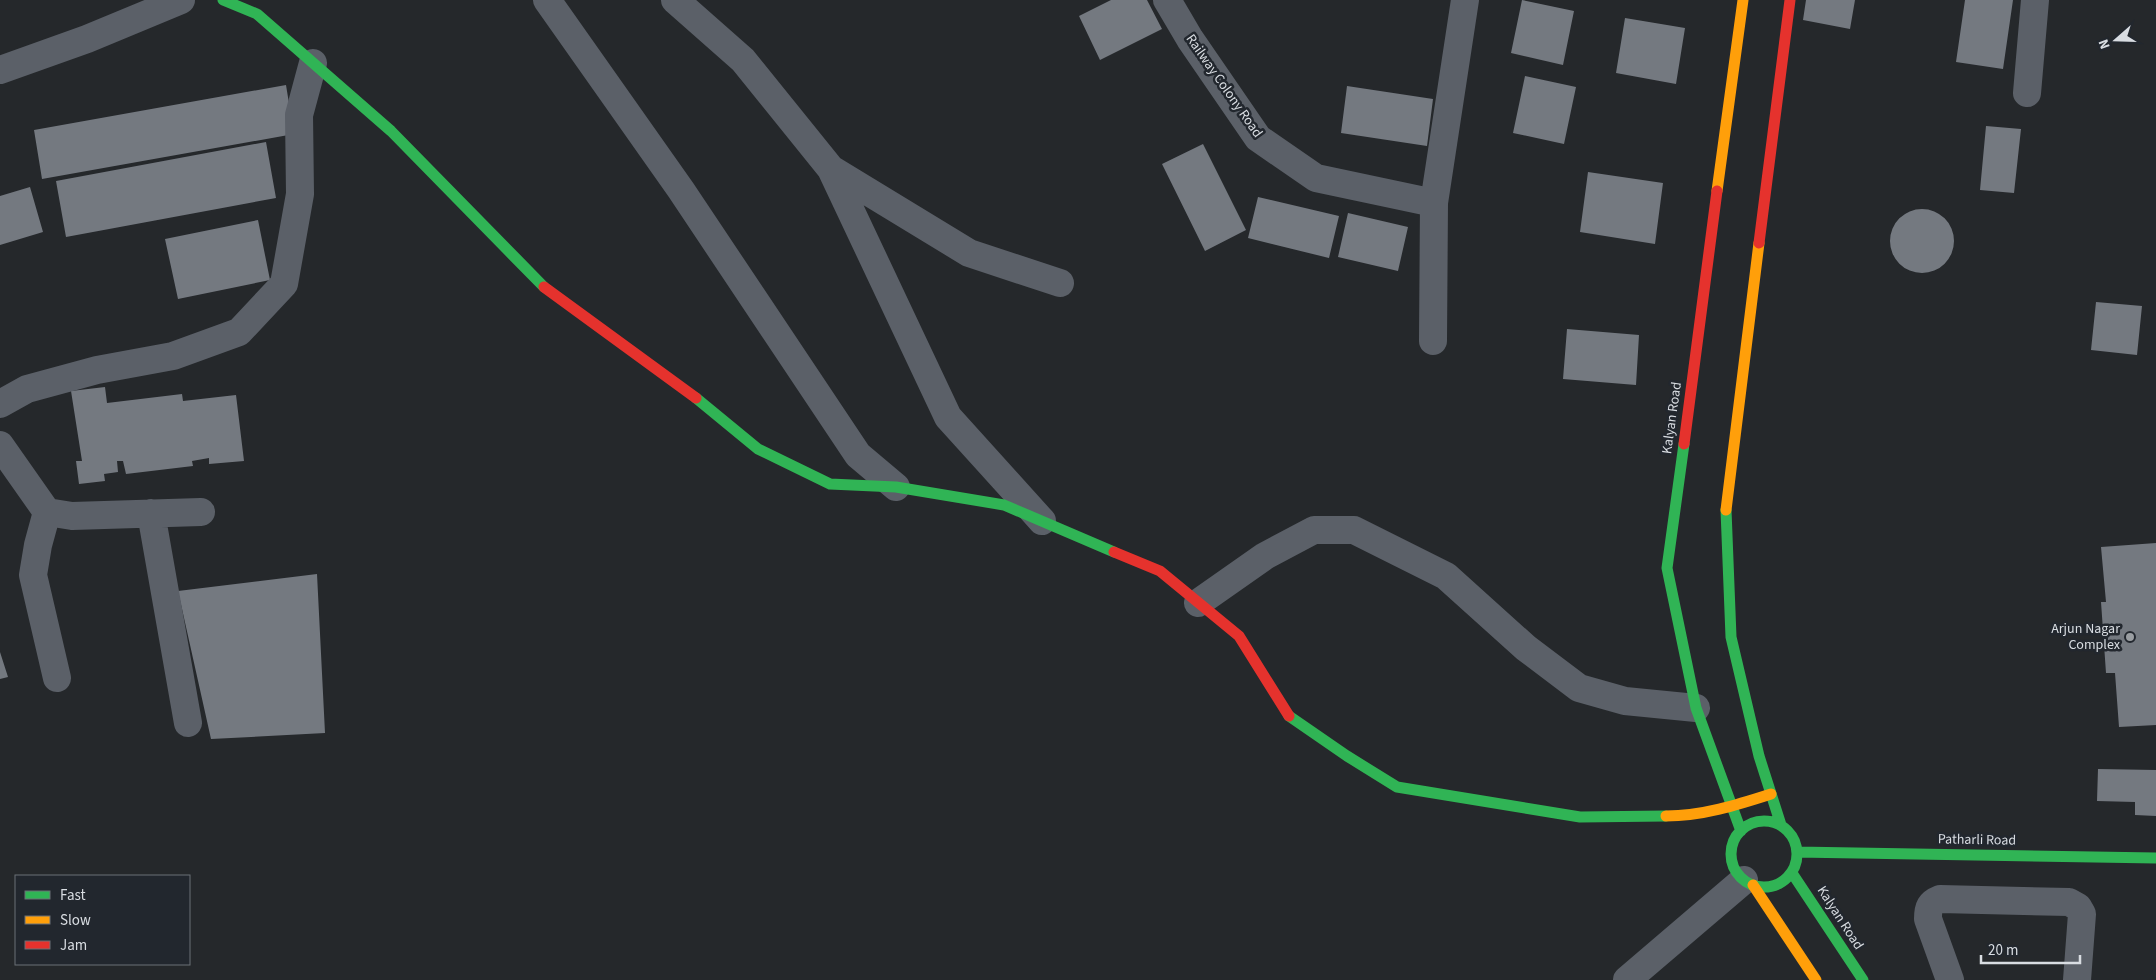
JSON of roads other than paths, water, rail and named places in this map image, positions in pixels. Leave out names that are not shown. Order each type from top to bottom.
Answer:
[{"type":"street","points":[[0,70],[87,40],[181,0]]},
{"type":"street","points":[[223,0],[257,14],[391,131],[539,282],[684,389],[758,449],[830,484],[896,487],[1004,505],[1160,571],[1239,636],[1288,715],[1347,756],[1397,787],[1580,817],[1685,816],[1732,806],[1771,794]]},
{"type":"street","points":[[547,0],[681,190],[858,455],[896,487]]},
{"type":"street","points":[[675,0],[742,60],[831,169],[948,417],[1042,521]]},
{"type":"street","name":"Railway Colony Road","points":[[1167,0],[1190,39],[1258,138],[1316,178],[1434,203]]},
{"type":"street","points":[[1433,341],[1434,203],[1465,0]]},
{"type":"street","name":"Kalyan Road","points":[[1740,831],[1696,708],[1667,568],[1743,0]]},
{"type":"street","points":[[1781,825],[1759,756],[1730,637],[1726,504],[1790,0]]},
{"type":"street","points":[[2027,93],[2035,0]]},
{"type":"street","points":[[0,404],[28,389],[97,370],[173,356],[239,332],[284,284],[300,194],[299,115],[312,63]]},
{"type":"street","points":[[831,169],[970,253],[1060,283]]},
{"type":"street","points":[[0,445],[47,512],[72,516],[201,512]]},
{"type":"street","points":[[47,512],[38,545],[33,575],[57,678]]},
{"type":"street","points":[[151,513],[188,722]]},
{"type":"street","points":[[1198,603],[1265,556],[1314,530],[1354,530],[1446,576],[1526,648],[1579,688],[1625,700],[1696,708]]},
{"type":"street","points":[[1748,882],[1764,887],[1775,886],[1792,873],[1796,863],[1795,841],[1781,825],[1770,821],[1760,821],[1750,824],[1740,831],[1734,840],[1731,850],[1732,862],[1737,872],[1748,882],[1816,980]]},
{"type":"street","name":"Patharli Road","points":[[1797,852],[2156,858]]},
{"type":"street","name":"Kalyan Road","points":[[1792,873],[1863,980]]},
{"type":"street","points":[[1627,980],[1748,882]]},
{"type":"street","points":[[1950,980],[1928,919],[1928,908],[1933,902],[1940,900],[2069,902],[2078,907],[2082,914],[2077,980]]},
{"type":"place","name":"Arjun Nagar Complex","points":[[2130,637]]}]
